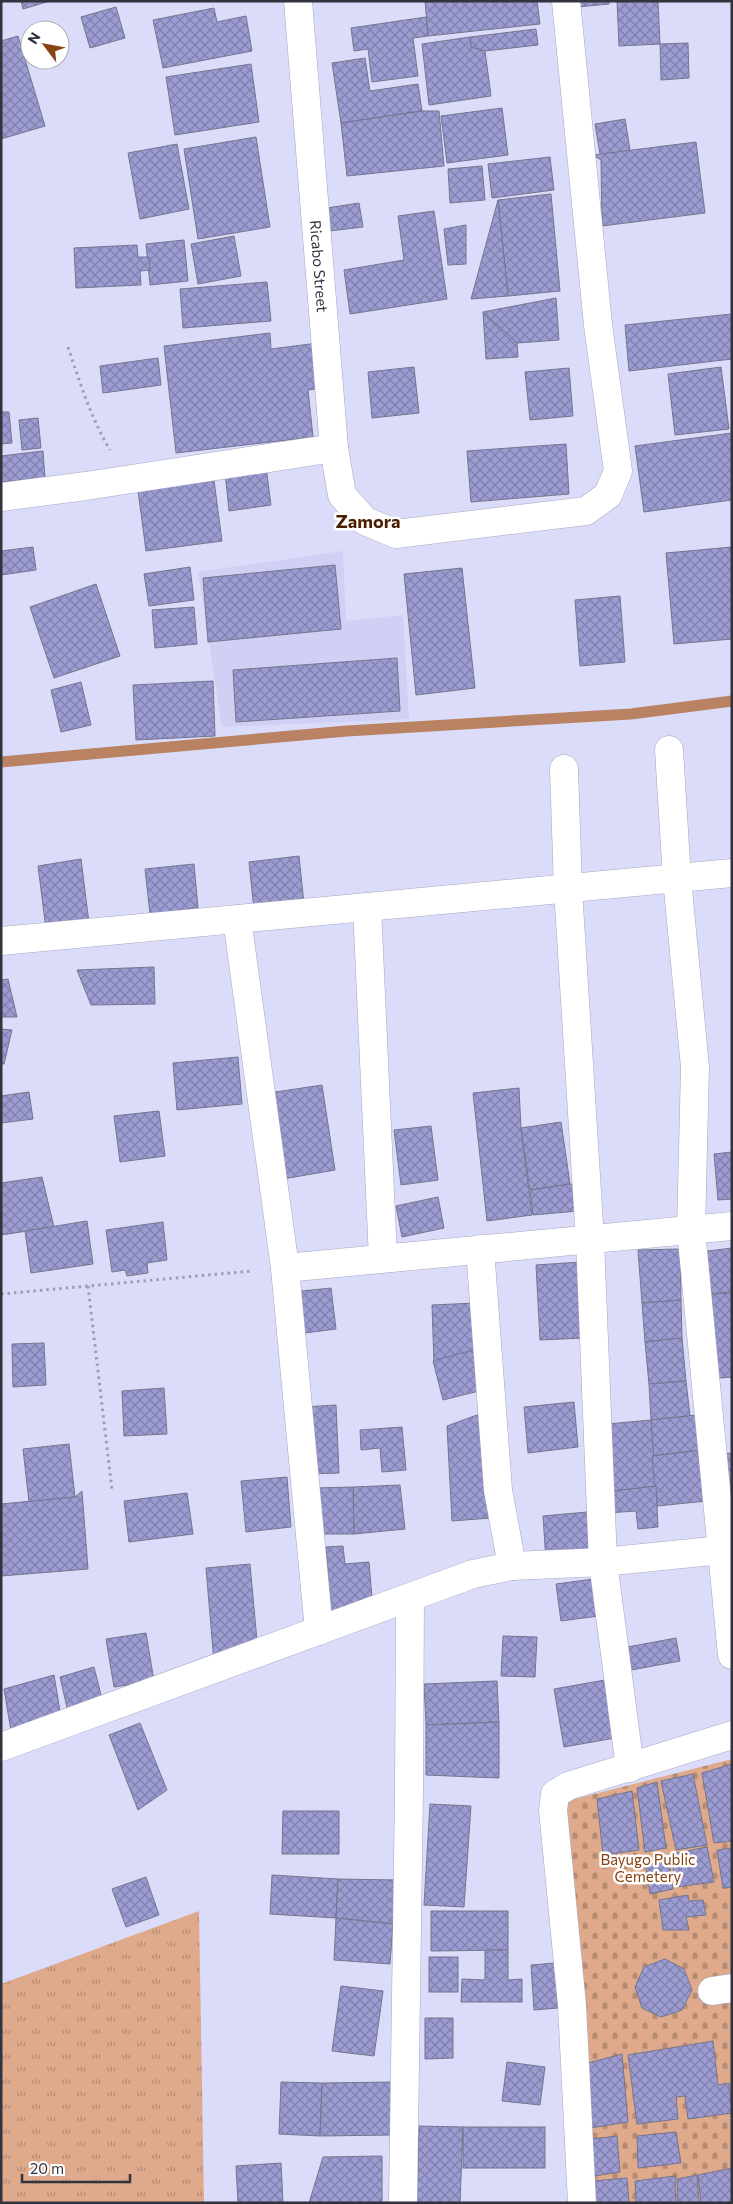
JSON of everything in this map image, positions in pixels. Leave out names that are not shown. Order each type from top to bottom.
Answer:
[{"type":"street","name":"Ricabo Street","points":[[298,1],[334,448],[342,495],[365,521],[396,534],[586,512],[608,495],[618,471],[598,325],[566,1]]},
{"type":"street","points":[[1,497],[127,480],[334,448]]},
{"type":"street","points":[[669,750],[677,879],[695,1067],[691,1230],[727,1550],[732,1655]]},
{"type":"street","points":[[564,769],[568,889],[590,1240],[603,1562],[630,1768]]},
{"type":"street","points":[[1,941],[732,873]]},
{"type":"street","points":[[367,907],[383,1258]]},
{"type":"street","points":[[237,919],[284,1268],[319,1631]]},
{"type":"street","points":[[284,1268],[732,1226]]},
{"type":"street","points":[[480,1249],[498,1490],[512,1566]]},
{"type":"street","points":[[1,1747],[473,1574],[512,1566],[603,1562],[727,1550]]},
{"type":"street","points":[[403,2203],[410,1598]]},
{"type":"street","points":[[582,2203],[572,2005],[553,1810],[555,1794],[568,1786],[732,1735]]},
{"type":"path","points":[[68,347],[97,428],[127,480]]},
{"type":"path","points":[[1,1294],[284,1268]]},
{"type":"path","points":[[88,1286],[112,1490]]},
{"type":"shaded area","points":[[343,551],[346,621],[403,615],[409,719],[222,727],[198,572]]},
{"type":"green space","name":"Bayugo Public Cemetery","points":[[732,1759],[732,2203],[592,2203],[559,1803]]},
{"type":"green space","points":[[199,1911],[204,2203],[1,2203],[1,1984]]},
{"type":"building","points":[[21,1],[50,1],[23,9]]},
{"type":"building","points":[[425,1],[537,1],[540,24],[428,36]]},
{"type":"building","points":[[578,1],[609,1],[609,4],[578,7]]},
{"type":"building","points":[[617,1],[658,1],[660,44],[619,46]]},
{"type":"building","points":[[116,7],[125,38],[90,48],[81,17]]},
{"type":"building","points":[[214,8],[217,22],[246,16],[252,51],[163,68],[153,20]]},
{"type":"building","points":[[426,17],[428,36],[413,38],[418,76],[372,82],[368,49],[354,51],[351,28]]},
{"type":"building","points":[[536,29],[538,45],[485,51],[471,47],[470,37]]},
{"type":"building","points":[[18,36],[20,43],[20,70],[28,70],[45,126],[1,139],[1,41]]},
{"type":"building","points":[[470,37],[471,47],[485,51],[491,96],[429,105],[422,44]]},
{"type":"building","points":[[688,43],[689,78],[661,80],[660,44]]},
{"type":"building","points":[[365,58],[370,91],[418,84],[422,111],[341,123],[332,63]]},
{"type":"building","points":[[251,64],[259,122],[175,135],[166,77]]},
{"type":"building","points":[[502,108],[508,155],[447,163],[441,116]]},
{"type":"building","points":[[422,111],[439,111],[444,166],[347,176],[341,123]]},
{"type":"building","points":[[625,119],[631,156],[601,160],[595,124]]},
{"type":"building","points":[[256,137],[270,227],[198,239],[184,149]]},
{"type":"building","points":[[696,142],[705,213],[602,226],[601,160],[593,155]]},
{"type":"building","points":[[177,144],[189,209],[140,219],[128,153]]},
{"type":"building","points":[[550,157],[554,190],[492,198],[488,164]]},
{"type":"building","points":[[482,166],[485,200],[450,203],[448,169]]},
{"type":"building","points":[[551,194],[560,291],[508,296],[498,200]]},
{"type":"building","points":[[498,200],[508,296],[471,299]]},
{"type":"building","points":[[359,203],[363,227],[329,231],[327,208]]},
{"type":"building","points":[[434,211],[447,299],[350,314],[344,270],[404,260],[398,216]]},
{"type":"building","points":[[466,225],[466,264],[448,265],[444,229]]},
{"type":"building","points":[[234,236],[241,276],[198,284],[191,244]]},
{"type":"building","points":[[184,240],[188,281],[150,285],[146,244]]},
{"type":"building","points":[[137,245],[138,257],[149,257],[150,270],[140,271],[141,285],[76,288],[74,248]]},
{"type":"building","points":[[267,282],[271,321],[183,328],[180,289]]},
{"type":"building","points":[[556,298],[559,340],[517,343],[483,312]]},
{"type":"building","points":[[483,312],[517,343],[518,357],[486,359]]},
{"type":"building","points":[[732,314],[732,359],[629,371],[625,325]]},
{"type":"building","points":[[270,333],[271,349],[318,343],[323,388],[308,390],[313,437],[176,453],[164,346]]},
{"type":"building","points":[[158,358],[161,385],[103,393],[100,366]]},
{"type":"building","points":[[414,367],[419,413],[372,418],[368,372]]},
{"type":"building","points":[[721,367],[729,429],[675,435],[668,374]]},
{"type":"building","points":[[569,368],[573,416],[530,420],[525,372]]},
{"type":"building","points":[[1,412],[9,412],[12,443],[1,444]]},
{"type":"building","points":[[38,418],[41,448],[22,450],[19,420]]},
{"type":"building","points":[[732,433],[732,500],[644,512],[635,446]]},
{"type":"building","points":[[566,444],[569,494],[471,502],[467,451]]},
{"type":"building","points":[[43,451],[45,478],[1,482],[1,456]]},
{"type":"building","points":[[266,467],[271,505],[229,511],[225,472]]},
{"type":"building","points":[[213,473],[222,541],[146,551],[137,483]]},
{"type":"building","points":[[33,547],[36,570],[1,575],[1,551]]},
{"type":"building","points":[[732,547],[732,639],[674,644],[666,553]]},
{"type":"building","points":[[335,565],[341,629],[208,642],[203,578]]},
{"type":"building","points":[[190,567],[194,600],[149,606],[144,574]]},
{"type":"building","points":[[462,568],[475,688],[416,695],[404,574]]},
{"type":"building","points":[[96,584],[120,656],[54,678],[30,607]]},
{"type":"building","points":[[620,596],[625,662],[580,666],[575,600]]},
{"type":"building","points":[[194,607],[197,644],[155,648],[152,610]]},
{"type":"building","points":[[397,658],[400,711],[236,722],[233,670]]},
{"type":"building","points":[[213,681],[215,736],[136,740],[133,685]]},
{"type":"building","points":[[81,682],[91,725],[61,732],[51,690]]},
{"type":"building","points":[[299,856],[304,904],[254,910],[249,862]]},
{"type":"building","points":[[81,859],[89,923],[46,929],[38,866]]},
{"type":"building","points":[[194,864],[198,908],[150,914],[145,869]]},
{"type":"building","points":[[154,967],[155,1004],[91,1005],[77,970]]},
{"type":"building","points":[[8,979],[17,1017],[1,1017],[1,980]]},
{"type":"building","points":[[1,1029],[12,1030],[4,1064],[1,1064]]},
{"type":"building","points":[[238,1057],[242,1104],[177,1110],[173,1063]]},
{"type":"building","points":[[322,1085],[335,1170],[283,1179],[269,1093]]},
{"type":"building","points":[[519,1088],[521,1128],[532,1215],[487,1221],[473,1093]]},
{"type":"building","points":[[29,1092],[33,1119],[1,1123],[1,1096]]},
{"type":"building","points":[[159,1111],[165,1156],[120,1162],[114,1116]]},
{"type":"building","points":[[561,1122],[570,1184],[530,1190],[521,1128]]},
{"type":"building","points":[[431,1126],[438,1180],[401,1185],[394,1130]]},
{"type":"building","points":[[732,1152],[732,1199],[718,1200],[714,1154]]},
{"type":"building","points":[[42,1177],[54,1227],[1,1235],[1,1183]]},
{"type":"building","points":[[570,1184],[577,1185],[578,1211],[533,1215],[530,1190]]},
{"type":"building","points":[[438,1197],[444,1228],[402,1237],[396,1206]]},
{"type":"building","points":[[87,1221],[93,1264],[31,1273],[25,1231]]},
{"type":"building","points":[[163,1222],[167,1260],[147,1263],[148,1273],[127,1276],[125,1270],[112,1272],[106,1230]]},
{"type":"building","points":[[732,1248],[732,1292],[704,1294],[700,1252]]},
{"type":"building","points":[[680,1249],[681,1300],[642,1303],[638,1250]]},
{"type":"building","points":[[581,1262],[584,1338],[540,1340],[536,1265]]},
{"type":"building","points":[[331,1288],[336,1329],[297,1334],[292,1292]]},
{"type":"building","points":[[732,1293],[732,1377],[707,1379],[700,1295]]},
{"type":"building","points":[[681,1300],[682,1338],[645,1342],[642,1303]]},
{"type":"building","points":[[475,1303],[477,1349],[434,1364],[432,1305]]},
{"type":"building","points":[[682,1338],[686,1381],[649,1384],[645,1342]]},
{"type":"building","points":[[44,1343],[46,1385],[13,1387],[12,1344]]},
{"type":"building","points":[[477,1349],[487,1389],[443,1400],[433,1361]]},
{"type":"building","points":[[686,1381],[690,1416],[651,1420],[649,1384]]},
{"type":"building","points":[[164,1388],[167,1434],[124,1436],[122,1391]]},
{"type":"building","points":[[574,1402],[578,1447],[528,1453],[524,1407]]},
{"type":"building","points":[[336,1405],[339,1473],[308,1474],[305,1407]]},
{"type":"building","points":[[485,1412],[491,1518],[452,1521],[447,1426]]},
{"type":"building","points":[[696,1415],[701,1450],[652,1456],[651,1420]]},
{"type":"building","points":[[651,1420],[656,1486],[613,1491],[607,1424]]},
{"type":"building","points":[[402,1427],[406,1470],[382,1472],[380,1448],[361,1450],[360,1430]]},
{"type":"building","points":[[69,1444],[75,1497],[29,1502],[23,1449]]},
{"type":"building","points":[[701,1450],[707,1501],[657,1506],[652,1456]]},
{"type":"building","points":[[732,1453],[732,1504],[727,1505],[722,1454]]},
{"type":"building","points":[[287,1477],[291,1527],[246,1532],[241,1481]]},
{"type":"building","points":[[400,1485],[405,1529],[354,1534],[353,1487]]},
{"type":"building","points":[[656,1486],[658,1527],[638,1529],[636,1511],[607,1513],[613,1491]]},
{"type":"building","points":[[353,1487],[354,1534],[313,1534],[313,1488]]},
{"type":"building","points":[[82,1491],[88,1569],[1,1576],[1,1504],[75,1497]]},
{"type":"building","points":[[187,1493],[193,1534],[129,1542],[124,1501]]},
{"type":"building","points":[[598,1511],[601,1556],[546,1561],[543,1516]]},
{"type":"building","points":[[343,1546],[345,1564],[369,1562],[372,1598],[357,1609],[331,1611],[326,1547]]},
{"type":"building","points":[[250,1564],[257,1641],[214,1662],[206,1568]]},
{"type":"building","points":[[601,1578],[606,1615],[561,1621],[556,1584]]},
{"type":"building","points":[[146,1633],[154,1681],[114,1687],[106,1639]]},
{"type":"building","points":[[503,1636],[537,1637],[535,1677],[501,1676]]},
{"type":"building","points":[[676,1638],[680,1661],[626,1671],[622,1648]]},
{"type":"building","points":[[94,1667],[103,1703],[68,1712],[60,1677]]},
{"type":"building","points":[[54,1675],[61,1717],[11,1731],[4,1689]]},
{"type":"building","points":[[605,1680],[615,1738],[564,1747],[554,1689]]},
{"type":"building","points":[[497,1681],[499,1722],[426,1725],[424,1684]]},
{"type":"building","points":[[499,1722],[499,1778],[426,1775],[426,1725]]},
{"type":"building","points":[[140,1723],[167,1790],[138,1810],[109,1735]]},
{"type":"building","points":[[732,1764],[732,1841],[714,1843],[702,1773]]},
{"type":"building","points":[[693,1774],[707,1845],[676,1850],[661,1781]]},
{"type":"building","points":[[657,1782],[666,1848],[645,1852],[637,1788]]},
{"type":"building","points":[[632,1791],[639,1850],[603,1855],[597,1799]]},
{"type":"building","points":[[430,1804],[471,1806],[464,1907],[424,1905]]},
{"type":"building","points":[[283,1811],[339,1811],[339,1854],[282,1854]]},
{"type":"building","points":[[707,1847],[714,1882],[676,1887],[671,1854]]},
{"type":"building","points":[[732,1848],[732,1887],[723,1888],[717,1850]]},
{"type":"building","points":[[668,1855],[673,1889],[650,1894],[645,1860]]},
{"type":"building","points":[[272,1875],[338,1879],[336,1918],[270,1914]]},
{"type":"building","points":[[146,1877],[159,1915],[126,1927],[112,1889]]},
{"type":"building","points":[[338,1879],[397,1880],[393,1924],[336,1918]]},
{"type":"building","points":[[688,1895],[689,1901],[703,1900],[706,1915],[686,1917],[689,1930],[663,1930],[659,1900]]},
{"type":"building","points":[[431,1911],[508,1911],[508,1950],[431,1951]]},
{"type":"building","points":[[336,1918],[393,1924],[390,1964],[334,1960]]},
{"type":"building","points":[[485,1950],[508,1950],[508,1980],[522,1979],[522,2002],[461,2002],[462,1979],[485,1980]]},
{"type":"building","points":[[429,1957],[458,1957],[458,1992],[429,1992]]},
{"type":"building","points":[[665,1959],[684,1969],[692,1990],[682,2010],[661,2017],[642,2008],[635,1987],[644,1967]]},
{"type":"building","points":[[555,1963],[558,2008],[534,2010],[531,1965]]},
{"type":"building","points":[[341,1986],[383,1991],[374,2056],[332,2051]]},
{"type":"building","points":[[425,2018],[453,2018],[453,2058],[425,2059]]},
{"type":"building","points":[[713,2041],[718,2085],[729,2083],[732,2113],[688,2119],[685,2096],[676,2097],[678,2119],[637,2124],[628,2055]]},
{"type":"building","points":[[622,2054],[628,2122],[590,2128],[584,2064]]},
{"type":"building","points":[[507,2062],[545,2067],[540,2105],[502,2101]]},
{"type":"building","points":[[281,2082],[322,2083],[320,2136],[279,2134]]},
{"type":"building","points":[[392,2082],[393,2135],[320,2136],[322,2083]]},
{"type":"building","points":[[419,2126],[463,2127],[460,2203],[417,2203]]},
{"type":"building","points":[[463,2127],[545,2127],[545,2168],[463,2168]]},
{"type":"building","points":[[676,2132],[681,2163],[638,2168],[637,2136]]},
{"type":"building","points":[[617,2136],[620,2172],[594,2176],[591,2139]]},
{"type":"building","points":[[382,2156],[382,2203],[309,2203],[323,2157]]},
{"type":"building","points":[[281,2163],[283,2203],[238,2203],[236,2166]]},
{"type":"building","points":[[732,2168],[732,2203],[701,2203],[698,2175]]},
{"type":"building","points":[[697,2175],[699,2203],[678,2203],[677,2179]]},
{"type":"building","points":[[675,2176],[676,2203],[636,2203],[635,2181]]},
{"type":"building","points":[[627,2178],[629,2203],[594,2203],[592,2181]]},
{"type":"waterway","points":[[1,762],[347,731],[631,714],[732,701]]},
{"type":"district","name":"Zamora","points":[[368,521]]}]
